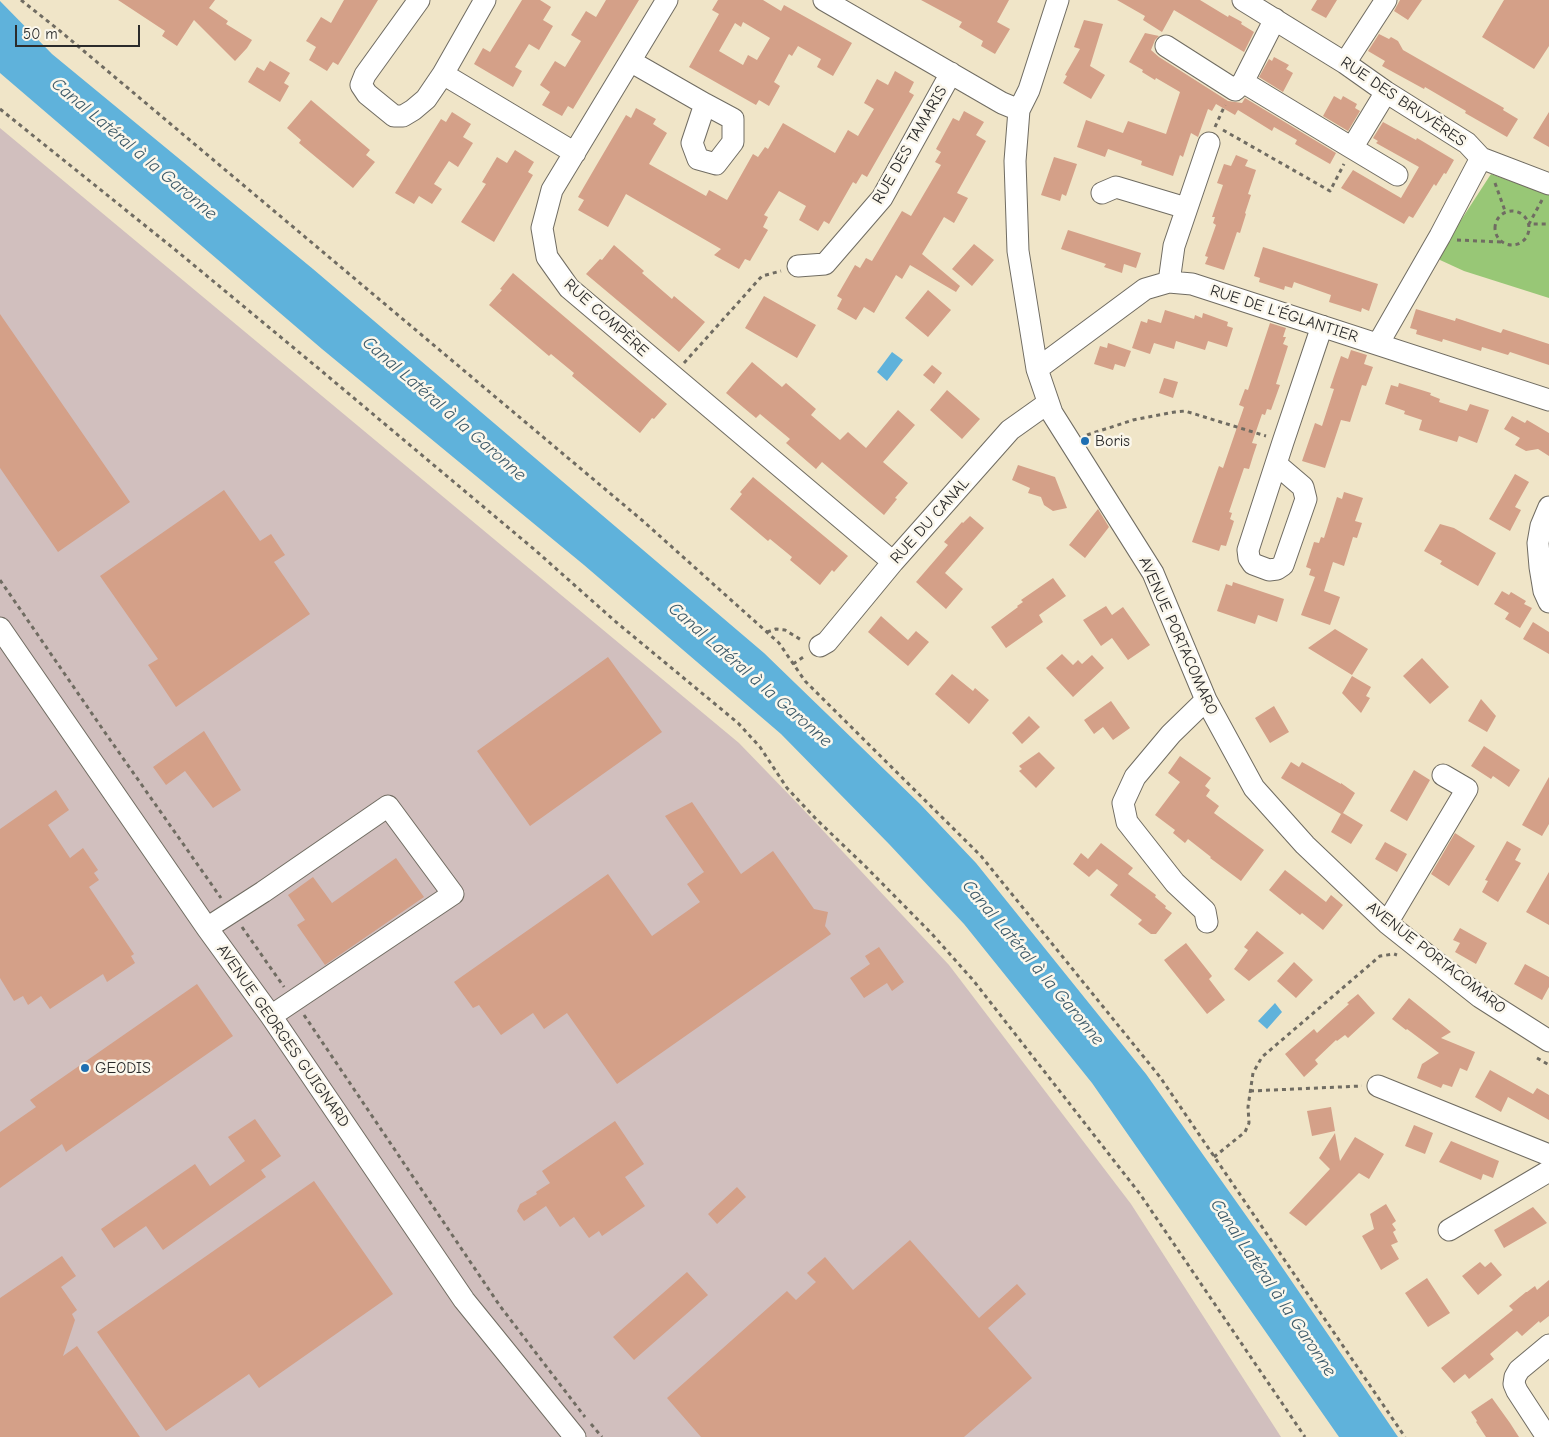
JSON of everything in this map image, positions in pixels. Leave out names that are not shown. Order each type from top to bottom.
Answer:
[{"type":"street","points":[[420,0],[365,75],[361,85],[367,94],[394,116],[403,116],[414,110],[426,99],[443,74],[485,0]]},
{"type":"street","name":"RUE COMPÈRE","points":[[667,0],[552,190],[542,228],[547,257],[569,288],[893,562]]},
{"type":"street","points":[[824,0],[1002,103],[1019,110]]},
{"type":"street","name":"AVENUE PORTACOMARO","points":[[1058,0],[1029,90],[1019,110],[1015,161],[1018,251],[1037,369],[1052,413],[1153,573],[1206,700],[1254,788],[1304,845],[1387,923],[1480,997],[1549,1041]]},
{"type":"street","name":"RUE DES BRUYÈRES","points":[[1243,0],[1345,63],[1386,92],[1467,143],[1481,158],[1440,236],[1378,344]]},
{"type":"street","points":[[1345,63],[1386,0]]},
{"type":"street","points":[[1239,86],[1275,19]]},
{"type":"street","points":[[1166,46],[1352,148],[1397,175]]},
{"type":"street","points":[[630,61],[705,104]]},
{"type":"street","name":"RUE DES TAMARIS","points":[[798,266],[825,264],[882,198],[952,73]]},
{"type":"street","points":[[443,74],[575,153]]},
{"type":"street","points":[[1352,148],[1386,92]]},
{"type":"street","points":[[1169,282],[1174,246],[1212,134]]},
{"type":"street","points":[[1481,158],[1547,189]]},
{"type":"street","points":[[1102,192],[1116,187],[1186,208]]},
{"type":"street","name":"RUE DE L'ÉGLANTIER","points":[[1037,369],[1145,289],[1169,282],[1192,284],[1549,400]]},
{"type":"street","points":[[1276,464],[1322,326]]},
{"type":"street","name":"RUE DU CANAL","points":[[820,646],[827,642],[893,562],[1010,430],[1048,403]]},
{"type":"street","points":[[1549,507],[1541,526],[1538,543],[1544,591],[1549,602]]},
{"type":"street","name":"AVENUE GEORGES GUIGNARD","points":[[0,628],[207,928],[272,1016],[464,1300],[576,1437]]},
{"type":"street","points":[[1206,700],[1171,734],[1135,777],[1123,803],[1127,822],[1175,883],[1205,911],[1207,922]]},
{"type":"street","points":[[1387,923],[1467,789],[1442,775]]},
{"type":"street","points":[[207,928],[388,806],[453,894],[272,1016]]},
{"type":"street","points":[[1378,1086],[1549,1156]]},
{"type":"street","points":[[1448,1230],[1549,1171]]},
{"type":"street","points":[[1547,1437],[1516,1391],[1514,1384],[1518,1370],[1549,1345]]},
{"type":"path","points":[[21,0],[643,521],[779,643],[805,682],[981,856],[1160,1077],[1405,1437]]},
{"type":"path","points":[[1239,86],[1224,108],[1212,134],[1330,191],[1352,148]]},
{"type":"path","points":[[0,109],[178,252],[535,550],[616,622],[738,723],[760,747],[787,788],[931,933],[973,980],[1140,1194],[1306,1437]]},
{"type":"path","points":[[1440,236],[1461,241],[1501,242],[1507,245],[1519,244],[1528,236],[1529,224],[1547,189]]},
{"type":"path","points":[[1501,242],[1494,228],[1501,214],[1511,210],[1517,211],[1523,214],[1529,224]]},
{"type":"path","points":[[1529,224],[1549,224]]},
{"type":"path","points":[[673,376],[762,276],[798,266]]},
{"type":"path","points":[[1071,443],[1091,432],[1119,424],[1154,415],[1185,411],[1283,442]]},
{"type":"path","points":[[767,632],[776,629],[785,630],[809,644],[820,646]]},
{"type":"path","points":[[1214,1157],[1245,1132],[1249,1123],[1250,1091],[1253,1073],[1262,1058],[1380,956],[1394,954]]},
{"type":"path","points":[[1250,1091],[1378,1086]]},
{"type":"shaded area","points":[[0,128],[739,743],[949,965],[1131,1204],[1281,1437],[0,1437]]},
{"type":"green space","points":[[1491,174],[1549,195],[1549,298],[1464,271],[1440,260],[1439,254]]},
{"type":"water","name":"Canal Latéral à la Garonne","points":[[0,1],[52,54],[313,269],[764,653],[920,804],[976,863],[1146,1074],[1269,1248],[1398,1437],[1339,1437],[1092,1083],[964,924],[781,734],[584,565],[322,349],[0,73]]},
{"type":"water","points":[[892,352],[903,360],[887,381],[877,372]]},
{"type":"water","points":[[1275,1003],[1282,1012],[1267,1029],[1258,1021]]},
{"type":"building","points":[[118,0],[215,0],[209,8],[228,21],[226,24],[252,40],[235,61],[194,20],[177,46],[162,36],[165,31]]},
{"type":"building","points":[[344,0],[378,0],[338,65],[333,62],[327,71],[309,60],[316,47],[306,41],[321,17],[331,23]]},
{"type":"building","points":[[522,0],[540,0],[551,7],[543,20],[553,26],[539,50],[529,44],[515,67],[522,71],[513,87],[474,64],[483,48],[490,52]]},
{"type":"building","points":[[606,0],[639,0],[573,109],[568,106],[562,116],[542,105],[550,92],[540,85],[555,61],[565,67],[581,41],[571,35],[586,11],[596,17]]},
{"type":"building","points":[[718,0],[763,0],[781,11],[784,5],[852,43],[833,76],[817,67],[821,59],[798,46],[792,56],[789,54],[774,82],[780,86],[769,106],[759,100],[756,105],[689,67],[719,14],[712,10]],"holes":[[[743,22],[770,38],[757,60],[748,55],[743,65],[719,51],[735,23],[741,27]]]},
{"type":"building","points":[[921,0],[1009,0],[997,22],[1010,29],[995,54],[981,46],[983,41],[959,27],[962,22]]},
{"type":"building","points":[[1117,0],[1200,0],[1228,17],[1229,15],[1242,22],[1241,24],[1254,32],[1244,52],[1174,10],[1162,32],[1143,20],[1145,16]]},
{"type":"building","points":[[1317,0],[1337,0],[1326,18],[1311,10]]},
{"type":"building","points":[[1400,0],[1422,0],[1408,20],[1394,11]]},
{"type":"building","points":[[1504,0],[1549,0],[1549,46],[1534,69],[1482,37]]},
{"type":"building","points":[[1084,20],[1103,24],[1090,66],[1105,75],[1091,99],[1063,83],[1067,76],[1065,75],[1080,49],[1074,47]]},
{"type":"building","points":[[1145,33],[1159,36],[1151,50],[1159,57],[1228,101],[1242,103],[1245,98],[1336,153],[1330,164],[1295,144],[1297,140],[1274,127],[1272,131],[1238,110],[1235,115],[1216,104],[1212,111],[1208,109],[1198,137],[1191,133],[1183,157],[1180,155],[1173,176],[1141,165],[1142,161],[1108,149],[1105,157],[1077,147],[1086,120],[1123,133],[1128,121],[1166,134],[1180,92],[1156,78],[1155,80],[1129,62]]},
{"type":"building","points":[[1379,34],[1398,41],[1403,50],[1504,108],[1503,110],[1518,119],[1507,137],[1425,87],[1424,89],[1382,66],[1385,61],[1368,51]]},
{"type":"building","points":[[1274,57],[1289,65],[1286,69],[1293,73],[1283,92],[1259,77],[1269,59],[1272,61]]},
{"type":"building","points":[[270,61],[290,73],[284,83],[289,86],[280,102],[248,82],[257,67],[264,71]]},
{"type":"building","points":[[895,71],[914,82],[909,92],[914,95],[867,177],[862,174],[856,184],[853,182],[829,224],[824,221],[818,231],[799,220],[806,206],[779,191],[764,215],[768,217],[763,227],[768,230],[750,261],[745,259],[739,269],[714,255],[721,249],[626,194],[608,227],[578,210],[584,200],[578,197],[626,115],[631,118],[636,108],[656,119],[653,124],[667,133],[649,164],[706,196],[709,190],[727,200],[753,154],[758,157],[765,147],[768,149],[783,123],[835,153],[848,130],[858,136],[874,109],[864,103],[877,79],[888,85]]},
{"type":"building","points":[[1334,96],[1341,100],[1343,96],[1357,104],[1355,108],[1360,111],[1348,131],[1323,116]]},
{"type":"building","points":[[311,100],[370,150],[366,155],[375,162],[353,188],[299,143],[301,140],[287,128]]},
{"type":"building","points":[[964,111],[984,122],[976,135],[986,141],[957,193],[968,198],[954,223],[944,217],[922,254],[960,286],[956,292],[910,265],[902,279],[896,275],[874,313],[864,307],[856,320],[837,309],[842,299],[837,296],[855,265],[860,268],[866,258],[872,261],[902,211],[911,216],[941,165],[935,162],[941,152],[936,149],[953,118],[959,121]]},
{"type":"building","points":[[452,112],[471,124],[463,137],[473,143],[458,167],[449,161],[434,184],[442,189],[432,204],[419,196],[414,204],[395,193],[441,119],[446,122]]},
{"type":"building","points":[[1549,112],[1549,147],[1533,138]]},
{"type":"building","points":[[1383,122],[1416,140],[1417,138],[1454,160],[1436,186],[1434,184],[1413,218],[1409,216],[1404,224],[1341,188],[1353,170],[1401,198],[1419,167],[1376,143],[1378,141],[1373,138]]},
{"type":"building","points":[[515,150],[534,162],[528,172],[533,175],[494,242],[461,222],[486,184],[482,182],[497,157],[507,163]]},
{"type":"building","points":[[1236,155],[1248,160],[1245,166],[1256,170],[1248,194],[1251,195],[1240,233],[1237,232],[1224,270],[1205,264],[1208,257],[1205,256],[1216,225],[1213,223],[1215,217],[1212,217],[1223,185],[1217,183],[1224,164],[1231,166]]},
{"type":"building","points":[[1054,157],[1077,164],[1066,196],[1062,194],[1060,201],[1041,195]]},
{"type":"building","points":[[1068,230],[1141,253],[1136,268],[1124,264],[1122,273],[1104,267],[1106,264],[1061,249]]},
{"type":"building","points":[[974,244],[994,260],[972,286],[952,269]]},
{"type":"building","points":[[614,245],[672,299],[674,296],[705,322],[679,352],[586,274],[600,259],[602,260]]},
{"type":"building","points":[[1263,247],[1378,284],[1369,311],[1362,308],[1361,312],[1329,302],[1331,295],[1294,282],[1292,288],[1285,286],[1284,290],[1259,282],[1260,278],[1254,276]]},
{"type":"building","points":[[513,273],[667,404],[640,433],[572,376],[574,373],[551,354],[549,356],[489,305]]},
{"type":"building","points":[[928,290],[951,310],[928,337],[905,318]]},
{"type":"building","points":[[764,296],[816,325],[797,358],[745,328]]},
{"type":"building","points":[[1416,309],[1455,321],[1456,318],[1501,333],[1503,329],[1549,344],[1549,365],[1510,352],[1508,355],[1482,347],[1481,351],[1443,339],[1442,342],[1416,334],[1417,330],[1410,328]]},
{"type":"building","points":[[1165,310],[1194,319],[1195,315],[1202,318],[1203,313],[1228,322],[1227,326],[1233,328],[1227,347],[1208,341],[1205,350],[1176,341],[1174,349],[1154,343],[1150,354],[1132,348],[1141,321],[1147,323],[1148,319],[1161,323]]},
{"type":"building","points":[[0,314],[130,502],[58,552],[0,468]]},
{"type":"building","points":[[1270,323],[1286,328],[1283,337],[1286,337],[1283,344],[1288,346],[1276,384],[1280,385],[1271,410],[1267,409],[1265,415],[1262,414],[1252,443],[1257,444],[1249,469],[1244,468],[1229,512],[1232,513],[1230,519],[1234,521],[1226,546],[1221,545],[1219,551],[1192,542],[1219,466],[1223,468],[1244,407],[1239,405],[1245,389],[1248,390]]},
{"type":"building","points":[[1108,343],[1131,351],[1125,367],[1115,364],[1113,370],[1094,364],[1100,346],[1107,348]]},
{"type":"building","points":[[1351,350],[1367,355],[1364,364],[1373,367],[1366,386],[1362,385],[1350,422],[1341,420],[1325,468],[1302,461],[1315,423],[1322,426],[1334,389],[1330,388],[1341,356],[1348,359]]},
{"type":"building","points":[[752,362],[782,387],[786,383],[816,409],[811,415],[840,440],[848,432],[866,448],[898,410],[915,425],[883,462],[908,483],[884,515],[822,462],[816,469],[786,443],[790,439],[760,414],[756,418],[726,393]]},
{"type":"building","points":[[932,365],[942,373],[934,384],[923,375]]},
{"type":"building","points":[[1164,378],[1178,382],[1173,398],[1159,393]]},
{"type":"building","points":[[1399,383],[1431,393],[1430,395],[1440,399],[1439,402],[1467,411],[1470,404],[1489,410],[1477,443],[1459,436],[1457,442],[1419,430],[1422,420],[1404,414],[1405,411],[1385,404],[1391,385],[1398,387]]},
{"type":"building","points":[[947,390],[980,419],[962,439],[930,410]]},
{"type":"building","points":[[1512,416],[1525,423],[1527,420],[1549,433],[1549,456],[1538,449],[1526,451],[1515,445],[1520,438],[1504,429]]},
{"type":"building","points":[[1018,465],[1055,477],[1067,508],[1053,511],[1044,505],[1041,497],[1028,493],[1030,488],[1012,480]]},
{"type":"building","points":[[1515,474],[1529,482],[1515,507],[1521,510],[1510,531],[1489,519]]},
{"type":"building","points":[[753,477],[848,556],[834,572],[832,570],[820,585],[790,560],[792,557],[770,539],[768,541],[730,509],[742,494],[740,492]]},
{"type":"building","points":[[224,490],[260,541],[271,534],[285,555],[274,562],[310,614],[176,707],[148,665],[158,659],[100,576]]},
{"type":"building","points":[[1344,492],[1363,498],[1355,521],[1362,523],[1357,538],[1353,537],[1344,566],[1333,562],[1324,591],[1340,597],[1330,625],[1301,615],[1315,577],[1309,575],[1311,569],[1306,567],[1314,542],[1319,543],[1321,537],[1324,538],[1337,497],[1342,499]]},
{"type":"building","points":[[1098,509],[1109,527],[1085,558],[1069,545]]},
{"type":"building","points":[[970,516],[984,528],[945,573],[963,589],[946,609],[916,582],[948,545],[944,542]]},
{"type":"building","points":[[1440,524],[1454,528],[1496,553],[1478,586],[1440,564],[1442,561],[1424,551]]},
{"type":"building","points":[[1053,578],[1066,596],[1039,615],[1043,622],[1006,648],[991,627],[1018,607],[1023,602],[1021,600]]},
{"type":"building","points":[[1233,582],[1284,599],[1277,622],[1258,615],[1255,624],[1217,611],[1226,584],[1232,586]]},
{"type":"building","points":[[1502,591],[1509,595],[1511,592],[1526,601],[1524,604],[1532,608],[1520,628],[1505,619],[1509,613],[1494,604]]},
{"type":"building","points":[[1106,606],[1112,615],[1123,607],[1150,645],[1128,660],[1112,638],[1101,646],[1083,620]]},
{"type":"building","points":[[881,616],[908,640],[916,631],[929,642],[908,666],[868,632]]},
{"type":"building","points":[[1533,622],[1549,632],[1549,654],[1523,639]]},
{"type":"building","points":[[1335,629],[1368,649],[1352,675],[1308,648]]},
{"type":"building","points":[[1062,654],[1073,665],[1078,660],[1082,664],[1092,655],[1104,668],[1073,697],[1046,668]]},
{"type":"building","points":[[608,657],[662,732],[530,826],[477,751]]},
{"type":"building","points":[[1422,658],[1449,687],[1430,704],[1403,676]]},
{"type":"building","points":[[952,674],[973,691],[975,688],[989,700],[969,724],[935,694]]},
{"type":"building","points":[[1352,676],[1371,687],[1366,696],[1370,698],[1361,713],[1342,693]]},
{"type":"building","points":[[1481,699],[1496,716],[1487,732],[1468,721]]},
{"type":"building","points":[[1111,701],[1130,728],[1113,740],[1103,727],[1094,734],[1084,720]]},
{"type":"building","points":[[1274,706],[1289,732],[1270,743],[1255,718]]},
{"type":"building","points":[[1029,716],[1040,727],[1022,744],[1012,733]]},
{"type":"building","points":[[204,731],[241,790],[213,808],[185,771],[166,785],[153,767]]},
{"type":"building","points":[[1484,746],[1520,770],[1509,787],[1493,776],[1491,779],[1471,766]]},
{"type":"building","points":[[1039,752],[1055,768],[1036,788],[1019,771],[1022,769],[1019,766]]},
{"type":"building","points":[[1180,756],[1211,778],[1205,786],[1210,790],[1206,796],[1219,806],[1214,813],[1264,850],[1241,881],[1188,839],[1185,843],[1173,833],[1175,830],[1155,815],[1180,782],[1168,773]]},
{"type":"building","points":[[1291,762],[1299,767],[1302,762],[1341,783],[1355,793],[1343,813],[1363,825],[1351,844],[1331,832],[1341,814],[1281,778]]},
{"type":"building","points":[[1414,770],[1430,780],[1407,821],[1390,811]]},
{"type":"building","points":[[1549,777],[1549,824],[1542,836],[1522,825]]},
{"type":"building","points":[[56,790],[69,810],[48,825],[70,858],[83,848],[98,870],[94,873],[99,880],[89,887],[134,954],[131,956],[135,963],[107,982],[103,974],[50,1009],[41,996],[28,1005],[23,996],[14,1001],[0,978],[0,829]]},
{"type":"building","points":[[692,802],[741,874],[773,851],[814,909],[828,912],[825,926],[831,934],[617,1084],[567,1013],[544,1029],[533,1013],[501,1035],[479,1005],[473,1008],[454,982],[608,874],[652,936],[700,902],[687,884],[704,872],[665,816]]},
{"type":"building","points":[[1455,833],[1475,846],[1449,886],[1431,874]]},
{"type":"building","points":[[1507,841],[1521,849],[1515,860],[1521,863],[1498,902],[1482,892],[1488,881],[1485,880]]},
{"type":"building","points":[[1385,842],[1407,854],[1397,872],[1375,859]]},
{"type":"building","points":[[1101,843],[1133,868],[1128,874],[1156,895],[1155,897],[1172,913],[1156,934],[1151,934],[1138,924],[1142,920],[1110,895],[1118,885],[1097,869],[1089,877],[1073,864],[1081,853],[1088,859]]},
{"type":"building","points":[[396,858],[424,897],[325,965],[297,925],[305,920],[288,895],[313,877],[332,903]]},
{"type":"building","points":[[1285,870],[1326,902],[1331,895],[1343,905],[1323,930],[1302,913],[1300,915],[1269,890]]},
{"type":"building","points":[[1549,872],[1549,925],[1526,912]]},
{"type":"building","points":[[1460,928],[1487,943],[1476,964],[1455,952],[1460,943],[1453,940]]},
{"type":"building","points":[[1257,931],[1284,953],[1249,981],[1234,969],[1248,950],[1244,947]]},
{"type":"building","points":[[1186,943],[1212,976],[1209,979],[1225,1000],[1207,1014],[1164,960]]},
{"type":"building","points":[[879,947],[904,982],[892,991],[887,983],[864,998],[850,978],[870,964],[865,956]]},
{"type":"building","points":[[1294,962],[1313,980],[1296,998],[1277,981]]},
{"type":"building","points":[[1525,964],[1549,977],[1549,987],[1542,1000],[1514,984]]},
{"type":"building","points":[[197,984],[233,1036],[66,1152],[62,1144],[0,1188],[0,1132],[36,1107],[30,1100]]},
{"type":"building","points":[[1358,994],[1375,1013],[1348,1038],[1345,1035],[1336,1040],[1315,1060],[1318,1064],[1304,1077],[1285,1054],[1314,1029],[1317,1033]]},
{"type":"building","points":[[1409,998],[1451,1032],[1441,1038],[1475,1052],[1467,1071],[1460,1068],[1452,1087],[1443,1084],[1441,1088],[1417,1078],[1422,1064],[1439,1053],[1392,1019]]},
{"type":"building","points":[[1490,1070],[1533,1094],[1537,1088],[1549,1095],[1549,1120],[1508,1097],[1501,1112],[1475,1097]]},
{"type":"building","points":[[1331,1107],[1335,1131],[1312,1136],[1307,1111]]},
{"type":"building","points":[[255,1119],[281,1156],[261,1170],[266,1177],[163,1250],[146,1226],[114,1248],[101,1229],[195,1164],[210,1186],[245,1161],[228,1137]]},
{"type":"building","points":[[615,1121],[644,1164],[625,1177],[645,1206],[602,1236],[599,1231],[589,1238],[574,1217],[560,1227],[546,1206],[524,1221],[517,1211],[520,1204],[537,1194],[536,1192],[550,1183],[542,1171]]},
{"type":"building","points":[[1414,1125],[1433,1133],[1425,1154],[1405,1146]]},
{"type":"building","points":[[1335,1133],[1340,1161],[1355,1137],[1384,1154],[1369,1179],[1359,1173],[1306,1226],[1289,1213],[1330,1169],[1319,1158]]},
{"type":"building","points":[[1451,1141],[1499,1161],[1493,1178],[1483,1174],[1481,1180],[1439,1162]]},
{"type":"building","points":[[314,1181],[393,1294],[259,1388],[249,1374],[166,1431],[97,1332]]},
{"type":"building","points":[[737,1187],[746,1197],[717,1224],[708,1214]]},
{"type":"building","points":[[1386,1204],[1396,1221],[1392,1224],[1396,1230],[1393,1232],[1398,1242],[1391,1245],[1399,1259],[1381,1270],[1362,1236],[1374,1229],[1370,1214]]},
{"type":"building","points":[[1533,1207],[1547,1223],[1504,1248],[1494,1230]]},
{"type":"building","points":[[910,1240],[979,1318],[1017,1284],[1026,1294],[988,1328],[1032,1378],[964,1437],[701,1437],[667,1398],[787,1291],[796,1300],[816,1282],[807,1273],[825,1257],[853,1290]]},
{"type":"building","points":[[62,1256],[76,1276],[61,1287],[77,1310],[72,1314],[75,1320],[63,1356],[77,1346],[140,1437],[0,1437],[0,1298]]},
{"type":"building","points":[[1480,1262],[1485,1267],[1491,1262],[1502,1275],[1478,1295],[1462,1276]]},
{"type":"building","points":[[687,1272],[708,1295],[634,1360],[613,1337]]},
{"type":"building","points":[[1427,1278],[1450,1313],[1428,1327],[1405,1293]]},
{"type":"building","points":[[1549,1280],[1549,1316],[1540,1323],[1539,1321],[1522,1336],[1517,1331],[1490,1354],[1494,1359],[1469,1379],[1465,1374],[1454,1383],[1441,1368],[1513,1310],[1509,1306],[1526,1292],[1535,1286],[1537,1290]]},
{"type":"building","points":[[1492,1398],[1519,1437],[1486,1437],[1471,1412]]},
{"type":"place","name":"Boris","points":[[1085,441]]},
{"type":"place","name":"GEODIS","points":[[85,1068]]}]
